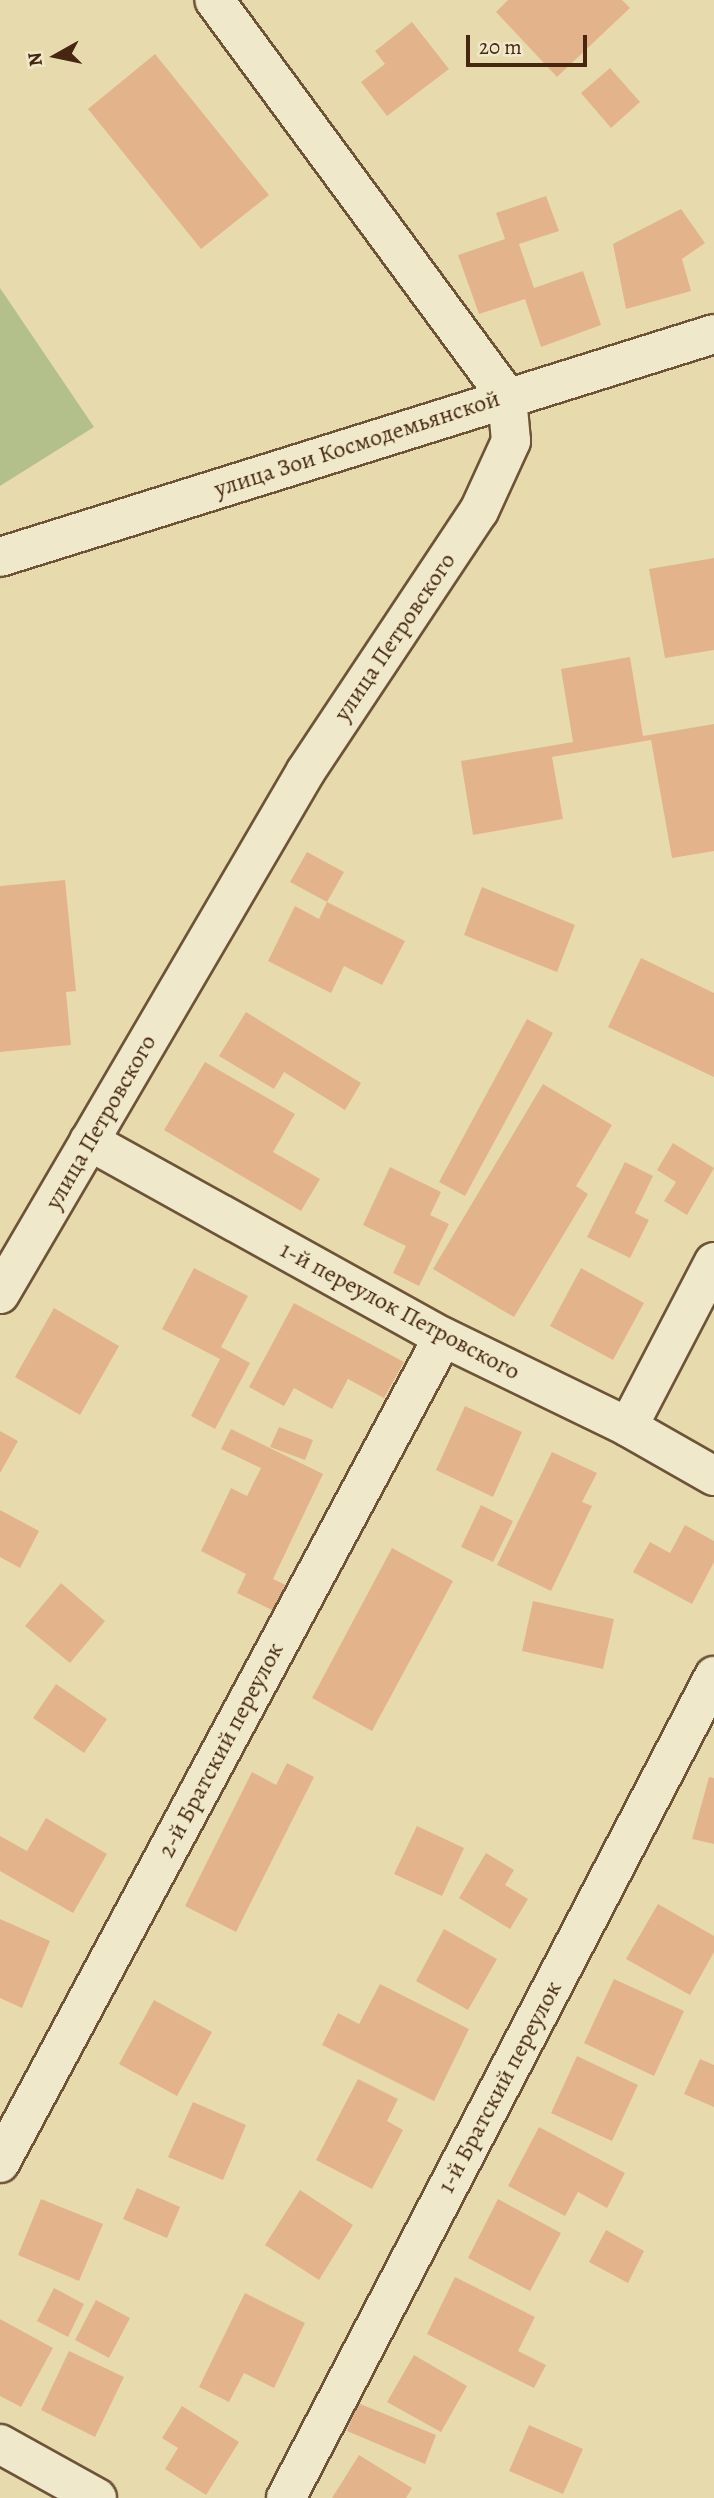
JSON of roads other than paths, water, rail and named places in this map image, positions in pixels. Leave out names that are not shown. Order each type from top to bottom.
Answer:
[{"type":"street","points":[[214,0],[507,397]]},
{"type":"street","name":"улица Зои Космодемьянской","points":[[0,557],[714,334]]},
{"type":"street","name":"улица Петровского","points":[[0,1294],[306,771],[479,511],[511,441],[507,397]]},
{"type":"street","name":"1-й переулок Петровского","points":[[89,1142],[443,1337],[628,1427],[714,1476]]},
{"type":"street","points":[[628,1427],[714,1262]]},
{"type":"street","name":"2-й Братский переулок","points":[[0,2163],[443,1337]]},
{"type":"street","name":"1-й Братский переулок","points":[[286,2498],[714,1676]]},
{"type":"street","points":[[0,2444],[97,2498]]}]
